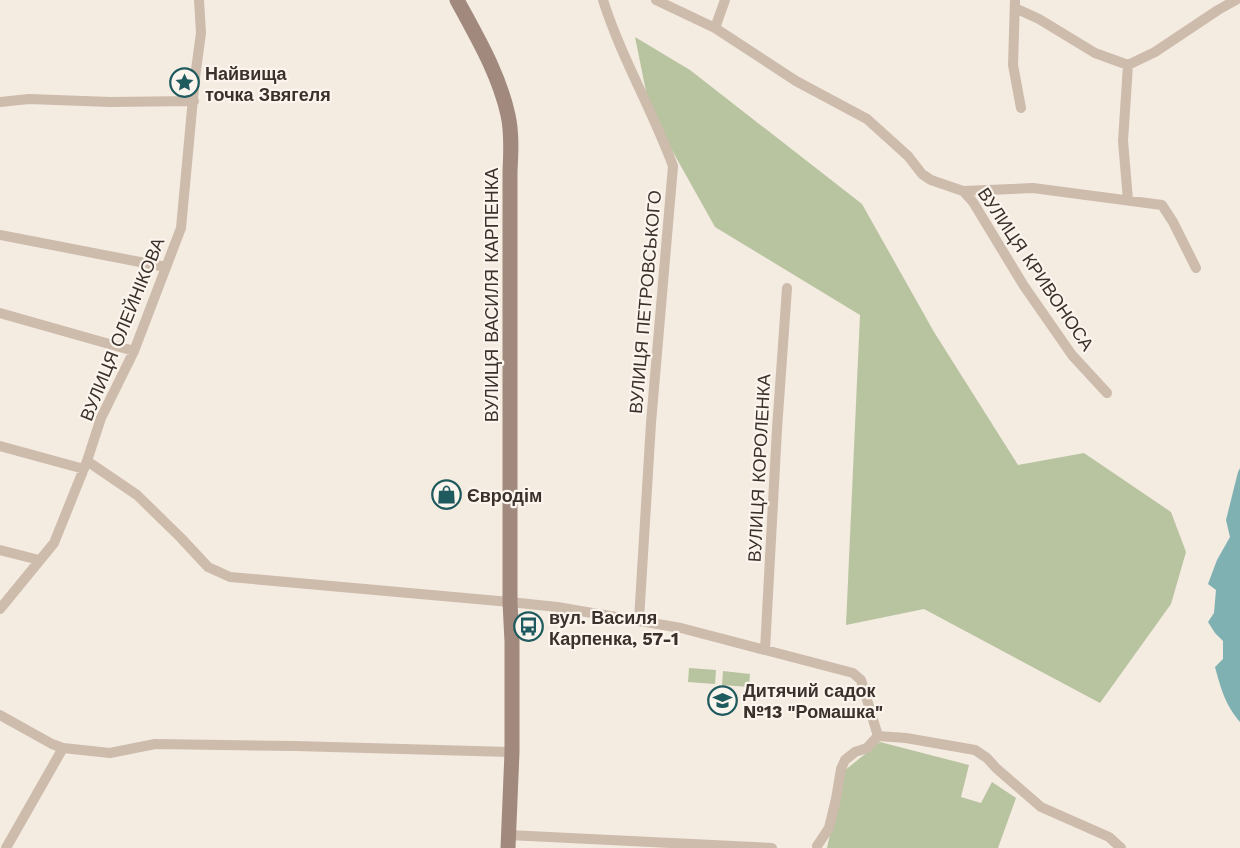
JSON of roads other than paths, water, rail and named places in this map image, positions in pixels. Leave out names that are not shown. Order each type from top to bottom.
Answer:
[{"type":"street","name":"ВУЛИЦЯ ОЛЕЙНІКОВА","points":[[0,609],[54,543],[86,465],[101,418],[134,351],[181,228],[201,33],[199,0]]},
{"type":"street","name":"ВУЛИЦЯ ВАСИЛЯ КАРПЕНКА","points":[[457,0],[492,66],[508,115],[511,144],[512,752],[508,841]]},
{"type":"street","name":"ВУЛИЦЯ ПЕТРОВСЬКОГО","points":[[603,0],[673,165],[653,400],[639,620]]},
{"type":"street","name":"ВУЛИЦЯ КРИВОНОСА","points":[[656,0],[715,28],[796,81],[867,119],[908,156],[922,174],[931,180],[963,191],[1033,188],[1162,205],[1196,268]]},
{"type":"street","points":[[715,28],[725,0]]},
{"type":"street","points":[[1015,4],[1095,53],[1128,65],[1155,52],[1236,0]]},
{"type":"street","points":[[1015,4],[1013,65],[1021,108]]},
{"type":"street","points":[[1128,65],[1123,141],[1128,200]]},
{"type":"street","points":[[0,102],[29,99],[111,102],[194,101]]},
{"type":"street","name":"ВУЛИЦЯ КРИВОНОСА","points":[[963,191],[973,202],[1024,286],[1072,355],[1107,393]]},
{"type":"street","points":[[0,235],[166,267]]},
{"type":"street","name":"ВУЛИЦЯ КОРОЛЕНКА","points":[[765,650],[787,288]]},
{"type":"street","points":[[0,313],[134,351]]},
{"type":"street","points":[[0,446],[86,465],[136,495],[181,538],[207,567],[230,577],[557,607],[639,620],[712,636],[853,673],[861,680],[878,736]]},
{"type":"street","points":[[0,550],[39,560]]},
{"type":"street","points":[[0,715],[63,748],[110,753],[155,744],[512,752]]},
{"type":"street","points":[[816,847],[829,828],[841,769],[845,760],[855,752],[867,748],[878,736]]},
{"type":"street","points":[[878,736],[906,738],[975,750],[1041,807],[1109,837],[1121,848]]},
{"type":"street","points":[[6,848],[63,748]]},
{"type":"street","points":[[508,841],[681,843],[772,848]]},
{"type":"water","points":[[1240,468],[1240,722],[1224,696],[1215,667],[1223,659],[1223,641],[1208,622],[1214,613],[1216,590],[1208,584],[1217,560],[1230,537],[1226,520]]},
{"type":"place","name":"Найвища точка Звягеля","points":[[184,83]]},
{"type":"place","name":"Євродім","points":[[446,495]]},
{"type":"place","name":"вул. Василя Карпенка, 57-1","points":[[528,627]]},
{"type":"place","name":"Дитячий садок №13 \"Ромашка\"","points":[[722,700]]}]
